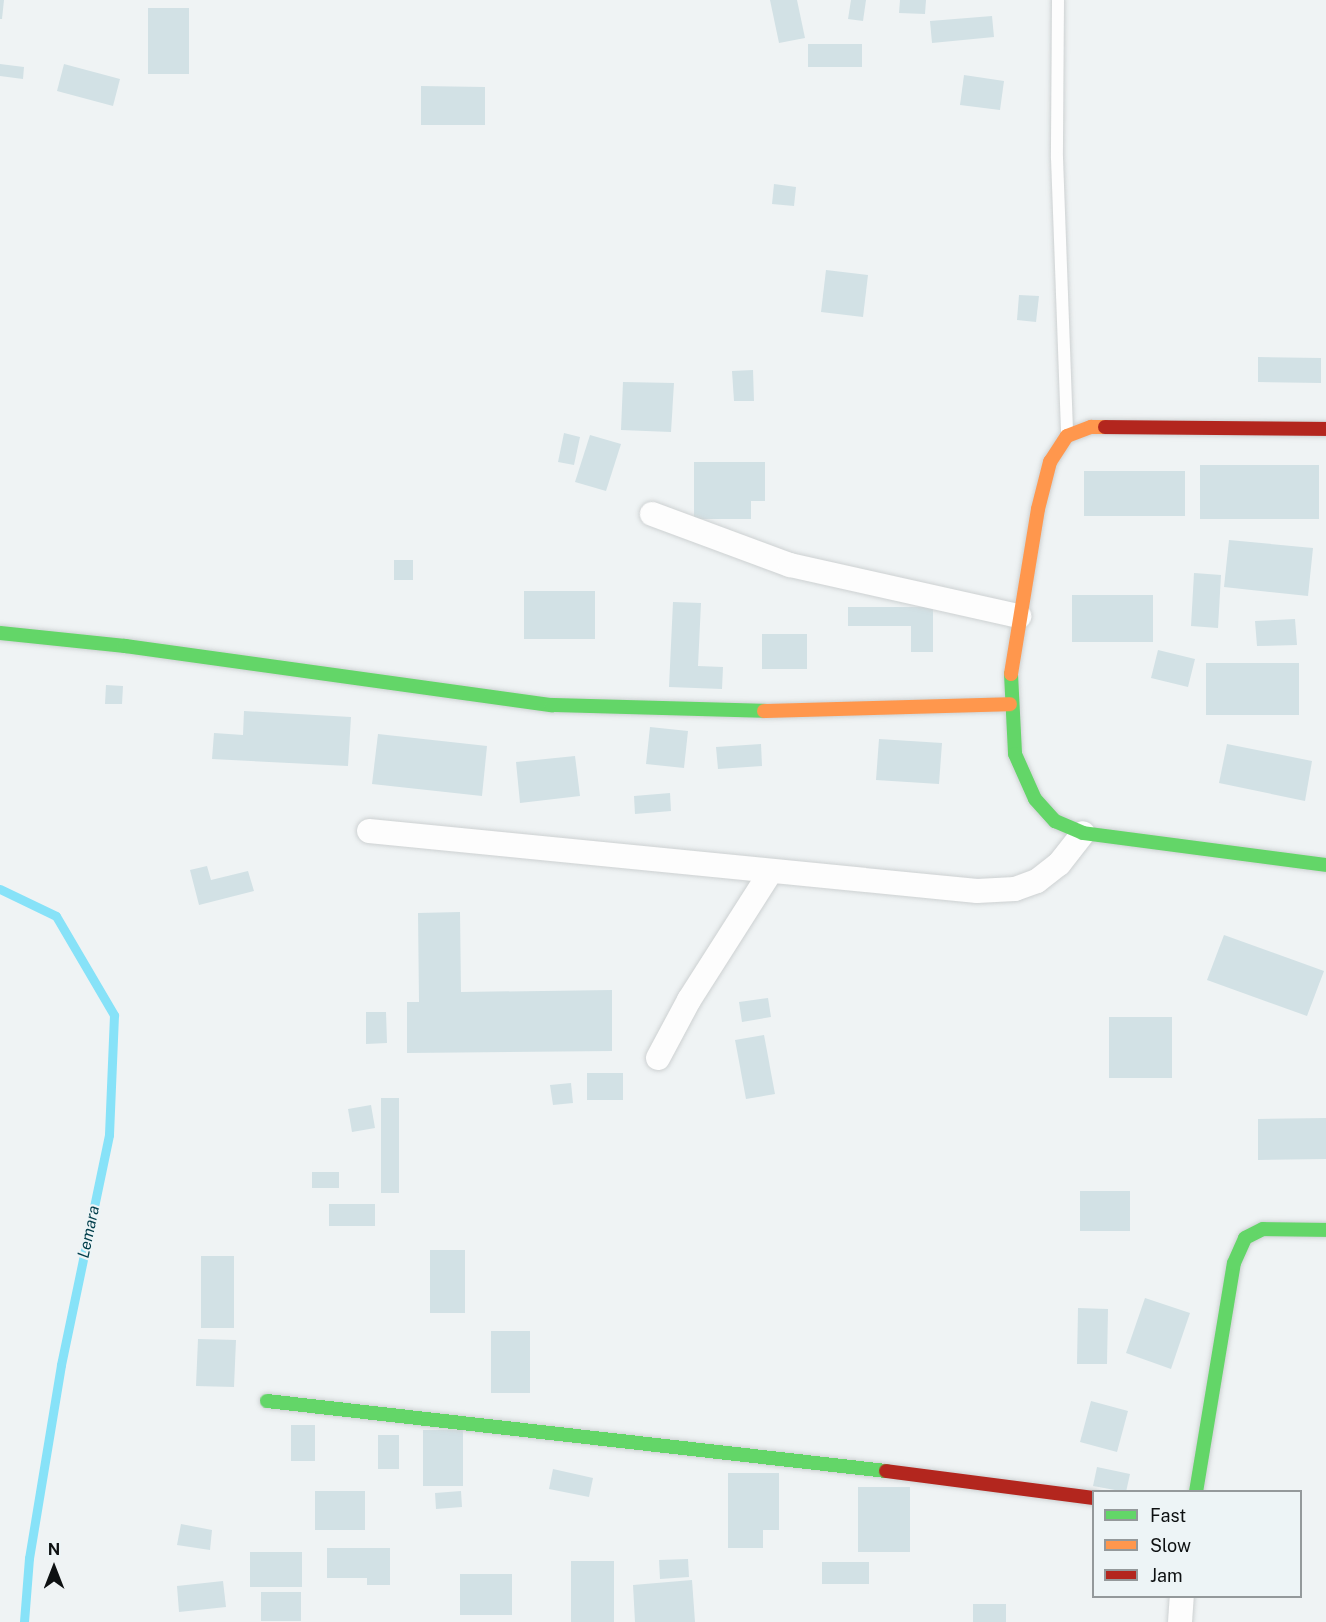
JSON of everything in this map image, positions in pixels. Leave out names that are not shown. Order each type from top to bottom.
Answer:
[{"type":"street","points":[[1326,429],[1091,427],[1067,436],[1050,462],[1019,616],[1011,669],[1010,704],[1015,754],[1035,799],[1055,822],[1083,833],[1191,850],[1326,864]]},
{"type":"street","points":[[652,514],[801,568],[1019,616]]},
{"type":"street","points":[[0,633],[552,705],[763,711],[1010,704]]},
{"type":"street","points":[[369,831],[918,887],[1015,889],[1037,881],[1059,864],[1083,833]]},
{"type":"street","points":[[658,1058],[694,990],[770,873]]},
{"type":"street","points":[[1196,1490],[1234,1263],[1245,1238],[1263,1228],[1326,1230]]},
{"type":"street","points":[[267,1401],[719,1454],[968,1479],[1092,1498]]},
{"type":"street","points":[[1180,1622],[1182,1598]]},
{"type":"lane","points":[[1058,0],[1057,158],[1067,436]]},
{"type":"building","points":[[0,0],[4,0],[2,19],[0,19]]},
{"type":"building","points":[[770,0],[797,0],[805,38],[779,43]]},
{"type":"building","points":[[851,0],[866,0],[863,21],[848,19]]},
{"type":"building","points":[[900,0],[926,0],[925,14],[899,13]]},
{"type":"building","points":[[148,8],[189,8],[189,74],[148,74]]},
{"type":"building","points":[[992,16],[994,37],[932,43],[930,21]]},
{"type":"building","points":[[808,44],[862,44],[862,67],[808,67]]},
{"type":"building","points":[[0,64],[24,67],[23,79],[0,76]]},
{"type":"building","points":[[64,64],[120,79],[113,106],[57,91]]},
{"type":"building","points":[[964,75],[1004,81],[1000,110],[960,105]]},
{"type":"building","points":[[421,86],[485,87],[485,125],[421,125]]},
{"type":"building","points":[[774,184],[796,187],[794,206],[772,204]]},
{"type":"building","points":[[826,270],[868,275],[863,317],[821,312]]},
{"type":"building","points":[[1019,295],[1039,296],[1036,322],[1017,320]]},
{"type":"building","points":[[1258,357],[1321,358],[1321,383],[1258,382]]},
{"type":"building","points":[[753,370],[754,401],[734,401],[732,371]]},
{"type":"building","points":[[623,382],[674,383],[671,432],[621,430]]},
{"type":"building","points":[[564,433],[580,437],[574,465],[558,462]]},
{"type":"building","points":[[590,435],[621,444],[606,491],[575,482]]},
{"type":"building","points":[[694,462],[765,462],[765,501],[751,501],[751,519],[694,519]]},
{"type":"building","points":[[1200,465],[1319,465],[1319,519],[1200,519]]},
{"type":"building","points":[[1084,471],[1185,471],[1185,516],[1084,516]]},
{"type":"building","points":[[1229,540],[1313,548],[1308,596],[1224,587]]},
{"type":"building","points":[[394,560],[413,560],[413,580],[394,580]]},
{"type":"building","points":[[1194,573],[1221,575],[1218,628],[1191,626]]},
{"type":"building","points":[[524,591],[595,591],[595,639],[524,639]]},
{"type":"building","points":[[1072,595],[1153,595],[1153,642],[1072,642]]},
{"type":"building","points":[[673,602],[701,603],[698,666],[723,667],[722,689],[669,687]]},
{"type":"building","points":[[848,607],[933,607],[933,652],[911,652],[911,626],[848,626]]},
{"type":"building","points":[[1295,619],[1297,645],[1257,646],[1255,621]]},
{"type":"building","points":[[762,634],[807,634],[807,669],[762,669]]},
{"type":"building","points":[[1158,650],[1195,659],[1188,687],[1151,678]]},
{"type":"building","points":[[1206,663],[1299,663],[1299,715],[1206,715]]},
{"type":"building","points":[[106,685],[123,686],[122,704],[105,704]]},
{"type":"building","points":[[244,711],[351,717],[348,766],[212,759],[214,733],[243,735]]},
{"type":"building","points":[[650,727],[688,731],[684,768],[646,764]]},
{"type":"building","points":[[378,734],[487,746],[482,796],[372,784]]},
{"type":"building","points":[[879,739],[942,743],[939,784],[876,780]]},
{"type":"building","points":[[761,744],[762,766],[718,769],[716,747]]},
{"type":"building","points":[[1227,744],[1312,761],[1305,801],[1219,783]]},
{"type":"building","points":[[575,756],[580,796],[520,803],[516,762]]},
{"type":"building","points":[[670,793],[671,811],[635,814],[634,796]]},
{"type":"building","points":[[207,866],[211,880],[248,871],[254,891],[199,905],[190,870]]},
{"type":"building","points":[[460,912],[461,992],[612,990],[612,1051],[407,1053],[407,1002],[419,1002],[418,913]]},
{"type":"building","points":[[1224,935],[1324,971],[1307,1016],[1207,980]]},
{"type":"building","points":[[768,998],[771,1017],[742,1022],[739,1002]]},
{"type":"building","points":[[366,1012],[386,1012],[387,1043],[366,1044]]},
{"type":"building","points":[[1109,1017],[1172,1017],[1172,1078],[1109,1078]]},
{"type":"building","points":[[764,1035],[775,1094],[746,1099],[735,1040]]},
{"type":"building","points":[[587,1073],[623,1073],[623,1100],[587,1100]]},
{"type":"building","points":[[571,1083],[573,1103],[553,1105],[550,1085]]},
{"type":"building","points":[[381,1098],[399,1098],[399,1193],[381,1193]]},
{"type":"building","points":[[371,1105],[375,1128],[352,1132],[348,1109]]},
{"type":"building","points":[[1326,1118],[1326,1159],[1258,1160],[1258,1119]]},
{"type":"building","points":[[312,1172],[339,1172],[339,1188],[312,1188]]},
{"type":"building","points":[[1080,1191],[1130,1191],[1130,1231],[1080,1231]]},
{"type":"building","points":[[329,1204],[375,1204],[375,1226],[329,1226]]},
{"type":"building","points":[[430,1250],[465,1250],[465,1313],[430,1313]]},
{"type":"building","points":[[201,1256],[234,1256],[234,1328],[201,1328]]},
{"type":"building","points":[[1145,1298],[1190,1313],[1171,1369],[1126,1353]]},
{"type":"building","points":[[1078,1308],[1108,1309],[1107,1364],[1077,1364]]},
{"type":"building","points":[[491,1331],[530,1331],[530,1393],[491,1393]]},
{"type":"building","points":[[198,1339],[236,1340],[234,1387],[196,1386]]},
{"type":"building","points":[[1091,1401],[1128,1411],[1117,1452],[1080,1442]]},
{"type":"building","points":[[291,1425],[315,1425],[315,1461],[291,1461]]},
{"type":"building","points":[[423,1430],[463,1430],[463,1486],[423,1486]]},
{"type":"building","points":[[378,1435],[399,1435],[399,1469],[378,1469]]},
{"type":"building","points":[[1097,1467],[1130,1474],[1126,1490],[1093,1486]]},
{"type":"building","points":[[553,1469],[593,1478],[589,1497],[549,1489]]},
{"type":"building","points":[[728,1473],[779,1473],[779,1530],[763,1530],[763,1548],[728,1548]]},
{"type":"building","points":[[858,1487],[910,1487],[910,1552],[858,1552]]},
{"type":"building","points":[[315,1491],[365,1491],[365,1530],[315,1530]]},
{"type":"building","points":[[461,1491],[462,1507],[436,1509],[435,1493]]},
{"type":"building","points":[[181,1524],[212,1530],[210,1550],[177,1545]]},
{"type":"building","points":[[327,1548],[390,1548],[390,1585],[367,1585],[367,1578],[327,1578]]},
{"type":"building","points":[[250,1552],[302,1552],[302,1587],[250,1587]]},
{"type":"building","points":[[688,1559],[689,1577],[660,1579],[659,1560]]},
{"type":"building","points":[[571,1561],[614,1561],[614,1622],[571,1622]]},
{"type":"building","points":[[822,1562],[869,1562],[869,1584],[822,1584]]},
{"type":"building","points":[[460,1574],[512,1574],[512,1615],[460,1615]]},
{"type":"building","points":[[692,1580],[695,1622],[635,1622],[633,1585]]},
{"type":"building","points":[[223,1581],[226,1607],[179,1612],[177,1586]]},
{"type":"building","points":[[261,1592],[301,1592],[301,1621],[261,1621]]},
{"type":"building","points":[[973,1604],[1006,1604],[1006,1622],[973,1622]]},
{"type":"waterway","name":"Lemara","points":[[0,889],[56,916],[114,1015],[109,1135],[61,1365],[29,1558],[24,1622]]},
{"type":"traffic: fast","points":[[0,633],[125,646],[552,705],[764,711]]},
{"type":"traffic: fast","points":[[1011,674],[1015,754],[1035,799],[1055,821],[1083,833],[1326,865]]},
{"type":"traffic: fast","points":[[1196,1490],[1234,1263],[1245,1238],[1263,1229],[1326,1230]]},
{"type":"traffic: fast","points":[[267,1401],[886,1471]]},
{"type":"traffic: slow","points":[[1011,674],[1038,509],[1050,462],[1067,436],[1091,427],[1105,427]]},
{"type":"traffic: slow","points":[[764,711],[1010,704]]},
{"type":"traffic: jam","points":[[1105,427],[1326,429]]},
{"type":"traffic: jam","points":[[886,1471],[1092,1498]]}]
